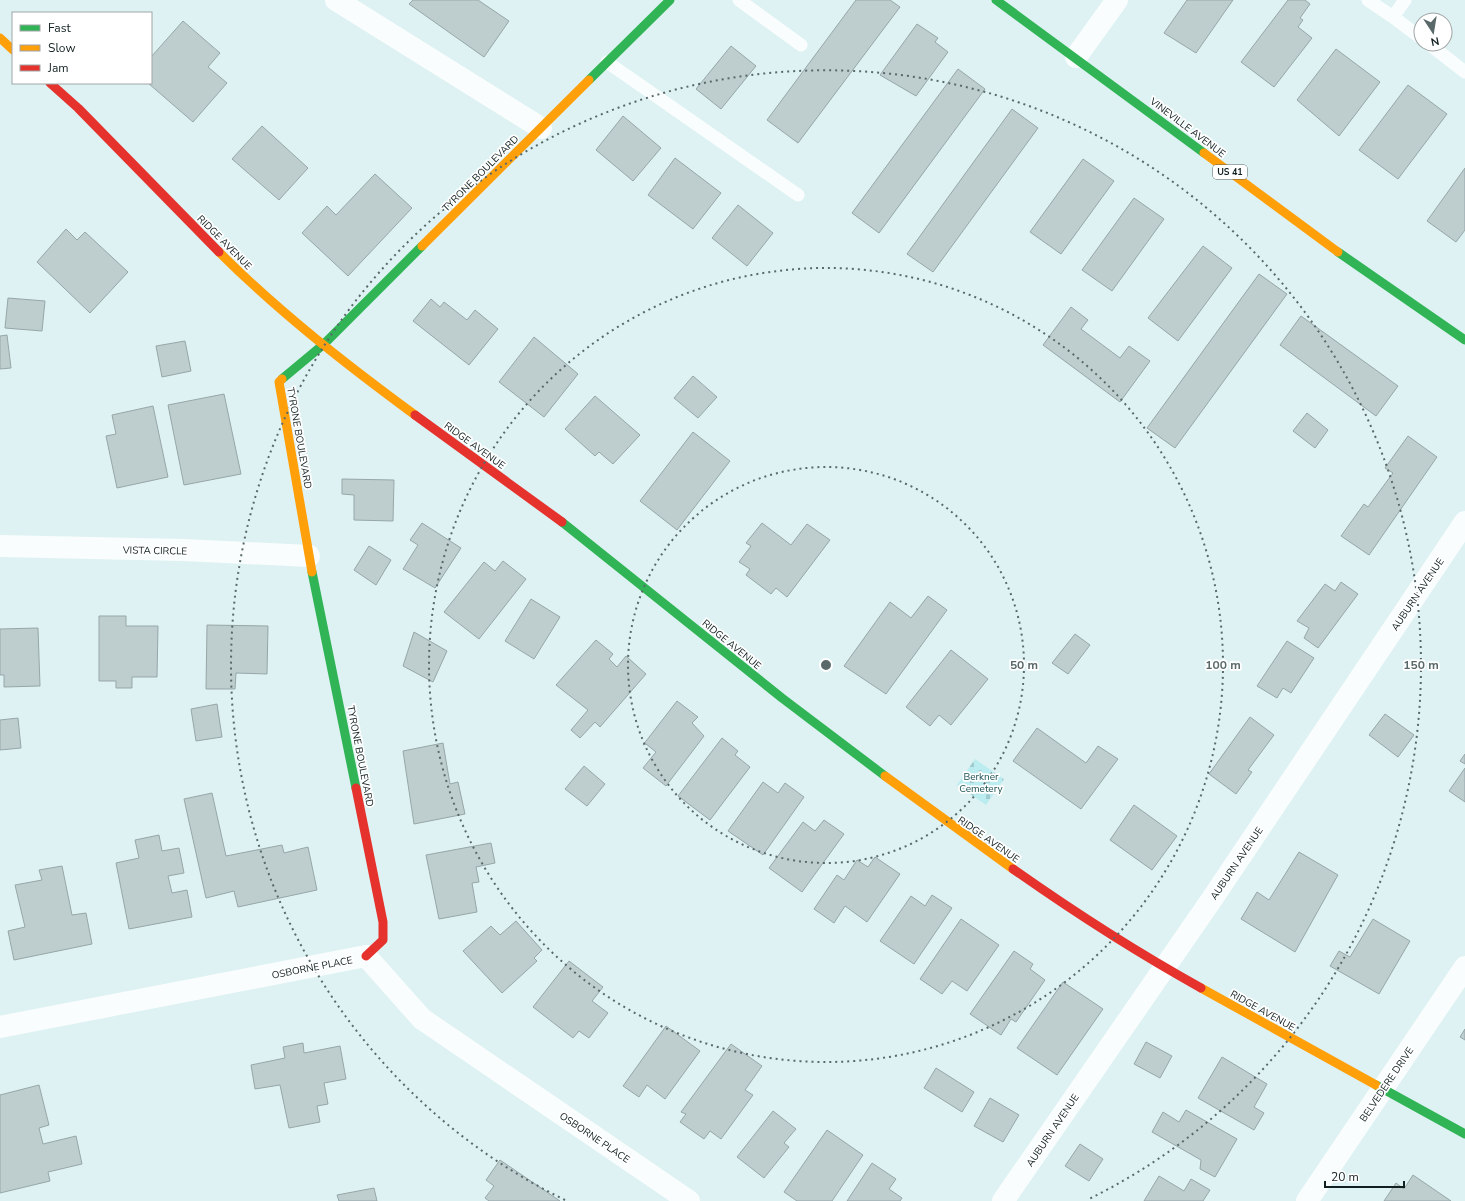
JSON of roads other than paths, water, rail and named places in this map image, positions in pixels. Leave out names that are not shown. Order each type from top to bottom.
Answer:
[{"type":"street","points":[[336,0],[541,128]]},
{"type":"street","name":"TYRONE BOULEVARD","points":[[366,956],[383,940],[383,922],[309,556],[279,382],[324,344],[670,0]]},
{"type":"street","name":"VINEVILLE AVENUE","points":[[996,0],[1076,57],[1336,250],[1465,340]]},
{"type":"street","points":[[1076,57],[1117,0]]},
{"type":"street","points":[[0,38],[12,49]]},
{"type":"street","name":"RIDGE AVENUE","points":[[51,84],[78,108],[249,282],[366,380],[563,523],[782,698],[950,824],[1060,902],[1164,968],[1382,1090],[1465,1134]]},
{"type":"street","name":"AUBURN AVENUE","points":[[1003,1201],[1212,899],[1465,522]]},
{"type":"street","name":"VISTA CIRCLE","points":[[0,546],[184,550],[309,556]]},
{"type":"street","name":"OSBORNE PLACE","points":[[0,1027],[366,956],[422,1019],[689,1201]]},
{"type":"street","name":"BELVEDERE DRIVE","points":[[1307,1201],[1465,967]]},
{"type":"lane","points":[[739,0],[801,45]]},
{"type":"lane","points":[[1368,0],[1413,32]]},
{"type":"lane","points":[[1393,17],[1405,0]]},
{"type":"lane","points":[[1439,52],[1465,72]]},
{"type":"lane","points":[[607,62],[798,195]]},
{"type":"park label","name":"Berkner Cemetery","points":[[981,782]]}]
